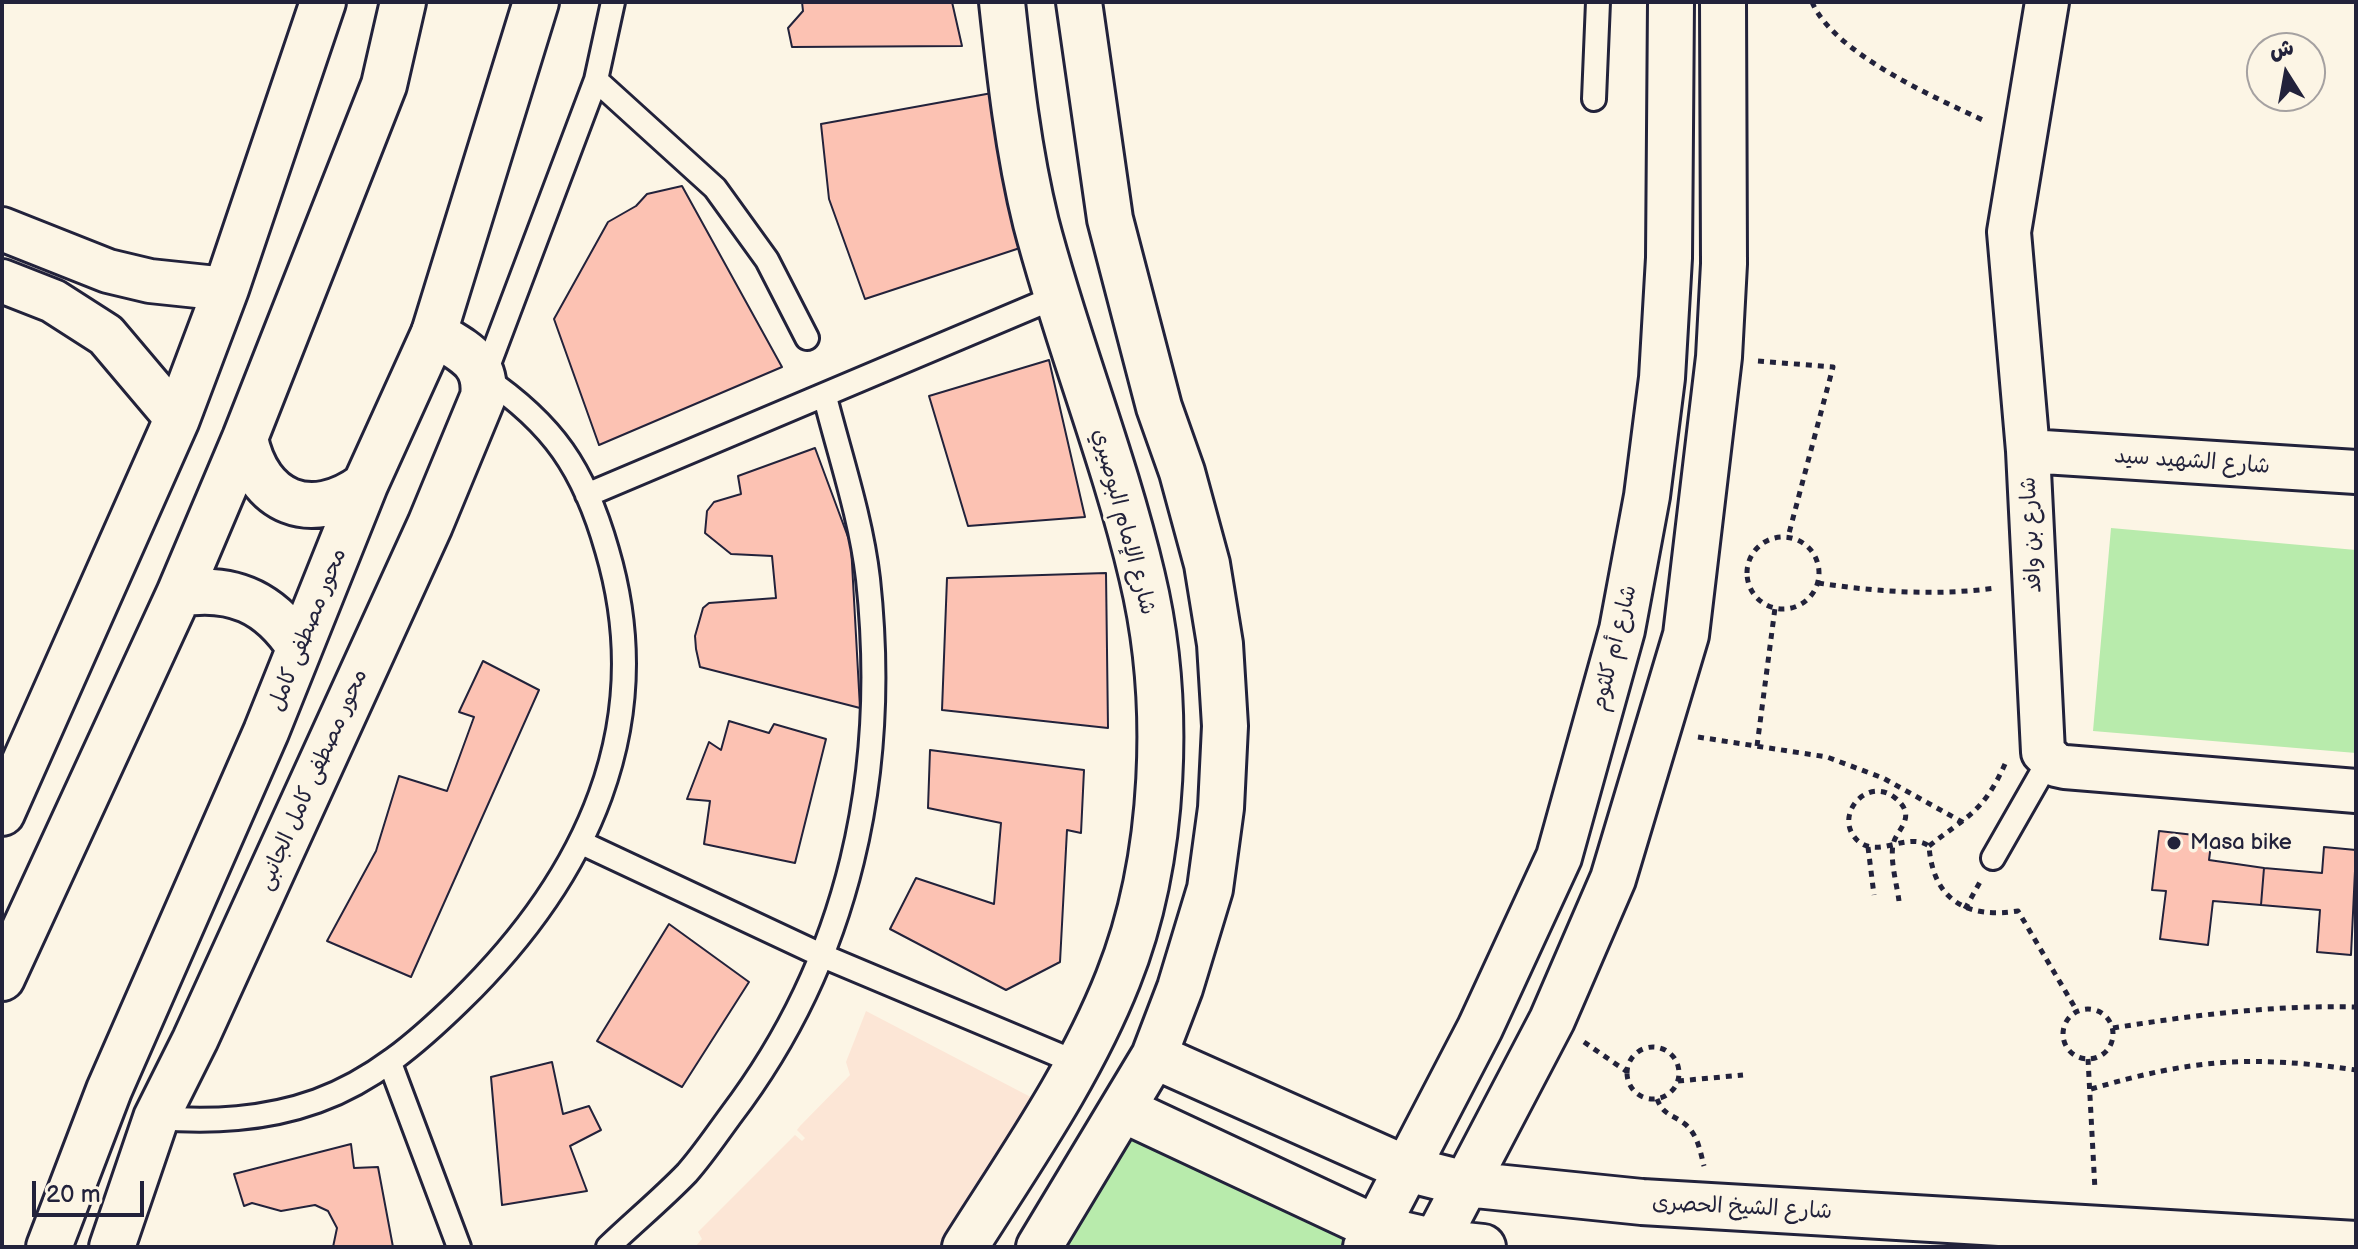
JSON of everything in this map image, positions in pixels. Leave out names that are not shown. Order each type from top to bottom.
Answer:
[{"type":"street","points":[[2,813],[177,419],[226,289],[323,2]]},
{"type":"street","points":[[2,978],[179,594],[245,438],[384,85],[403,2]]},
{"type":"street","name":"محور مصطفى كامل","points":[[49,1247],[109,1090],[266,732],[299,647],[338,561],[365,485],[434,333],[536,2]]},
{"type":"street","name":"شارع الإمام البوصيري","points":[[965,1247],[1080,1064],[1119,976],[1142,898],[1155,819],[1160,739],[1156,658],[1137,558],[1036,222],[1014,119],[1002,2]]},
{"type":"street","points":[[1039,1247],[1154,1056],[1180,988],[1210,889],[1221,808],[1225,726],[1220,644],[1201,538],[1159,407],[1110,219],[1079,2]]},
{"type":"street","name":"شارع أم كلثوم","points":[[1371,1237],[1480,1028],[1559,857],[1622,630],[1647,496],[1662,378],[1669,258],[1671,2]]},
{"type":"street","points":[[1434,1244],[1552,1020],[1613,879],[1686,635],[1719,357],[1724,264],[1723,2]]},
{"type":"street","name":"شارع بن وافد","points":[[2045,752],[2028,451],[2009,232],[2047,2]]},
{"type":"street","points":[[2,229],[108,271],[150,281],[226,289]]},
{"type":"street","points":[[2,281],[53,301],[106,335],[177,419]]},
{"type":"street","points":[[434,333],[473,357],[484,377]]},
{"type":"street","name":"محور مصطفى كامل الجانبى","points":[[112,1247],[156,1118],[195,1040],[430,525],[483,397],[484,377]]},
{"type":"street","points":[[245,438],[249,460],[261,481],[279,496],[300,505],[335,503],[365,485]]},
{"type":"street","name":"شارع الشهيد سيد","points":[[2028,451],[2356,472]]},
{"type":"street","points":[[1121,501],[1145,502],[1157,498],[1168,492],[1182,472]]},
{"type":"street","points":[[1137,558],[1159,541],[1173,537],[1201,538]]},
{"type":"street","points":[[179,594],[226,591],[249,599],[270,611],[299,647]]},
{"type":"street","points":[[2045,752],[2065,767],[2356,791]]},
{"type":"street","name":"شارع الشيخ الحصرى","points":[[1154,1056],[1407,1169],[1466,1184],[1715,1207],[2356,1244]]},
{"type":"street","points":[[1124,1110],[1371,1237],[1483,1247]]},
{"type":"lane","points":[[156,1118],[238,1119],[278,1112],[318,1101],[390,1063],[436,1025],[516,940],[582,843],[601,802],[614,759],[626,670],[616,581],[587,495],[550,430],[531,410],[484,377],[596,80],[613,2]]},
{"type":"lane","points":[[1594,99],[1598,2]]},
{"type":"lane","points":[[596,80],[715,188],[767,260],[807,338]]},
{"type":"lane","points":[[587,495],[1058,296]]},
{"type":"lane","points":[[608,1247],[689,1171],[765,1069],[823,956],[853,864],[871,769],[875,672],[868,575],[825,397]]},
{"type":"lane","points":[[1993,858],[2045,752]]},
{"type":"lane","points":[[582,843],[823,956],[1080,1064]]},
{"type":"lane","points":[[390,1063],[459,1247]]},
{"type":"path","points":[[1812,2],[1848,43],[1885,71],[1926,95],[2024,139]]},
{"type":"path","points":[[1719,357],[1833,367],[1788,537]]},
{"type":"path","points":[[1788,537],[1800,541],[1817,558],[1818,583],[1804,603],[1793,608],[1775,608],[1760,601],[1752,592],[1746,570],[1749,559],[1765,541],[1788,537]]},
{"type":"path","points":[[1818,583],[1875,592],[1969,592],[2034,583]]},
{"type":"path","points":[[1757,746],[1775,608]]},
{"type":"path","points":[[1658,731],[1827,757],[1928,801],[1964,823]]},
{"type":"path","points":[[1929,846],[1964,823],[1994,789],[2005,764],[2045,752]]},
{"type":"path","points":[[1874,895],[1868,847],[1850,829],[1848,817],[1852,805],[1861,796],[1873,791],[1886,793],[1904,810],[1905,822],[1892,843],[1899,901]]},
{"type":"path","points":[[1868,847],[1920,841],[1929,846]]},
{"type":"path","points":[[1929,846],[1930,868],[1943,892],[1965,909],[1992,915],[2018,911],[2077,1011]]},
{"type":"path","points":[[2113,1028],[2210,1013],[2307,1006],[2356,1007]]},
{"type":"path","points":[[2077,1011],[2099,1011],[2113,1028],[2113,1039],[2108,1050],[2088,1059],[2077,1057],[2063,1040],[2063,1029],[2077,1011]]},
{"type":"path","points":[[1552,1020],[1626,1071],[1634,1093],[1645,1099],[1668,1095],[1678,1081],[1678,1063],[1660,1047],[1637,1051],[1626,1071]]},
{"type":"path","points":[[2088,1059],[2097,1228]]},
{"type":"path","points":[[2091,1089],[2156,1070],[2223,1060],[2290,1061],[2356,1070]]},
{"type":"path","points":[[1678,1081],[1743,1075]]},
{"type":"path","points":[[1657,1099],[1663,1114],[1684,1123],[1698,1140],[1715,1207]]},
{"type":"shaded area","points":[[866,1011],[1044,1104],[955,1247],[695,1247],[702,1239],[698,1232],[795,1135],[802,1141],[805,1138],[797,1130],[850,1075],[846,1062]]},
{"type":"green space","points":[[2111,528],[2356,550],[2356,753],[2093,731]]},
{"type":"green space","points":[[1124,1110],[1366,1247],[1039,1247]]},
{"type":"building","points":[[802,2],[952,2],[962,46],[792,47],[788,28],[803,11]]},
{"type":"building","points":[[992,93],[1029,245],[865,299],[829,199],[821,124]]},
{"type":"building","points":[[682,186],[782,367],[599,445],[554,319],[608,222],[636,206],[647,194]]},
{"type":"building","points":[[1049,360],[1085,517],[968,526],[929,396]]},
{"type":"building","points":[[815,448],[851,545],[860,708],[700,667],[696,649],[695,636],[703,608],[709,603],[776,598],[772,556],[731,554],[705,533],[707,511],[714,502],[741,494],[738,476]]},
{"type":"building","points":[[1106,573],[1108,728],[942,710],[947,578]]},
{"type":"building","points":[[483,661],[539,690],[411,977],[327,941],[376,851],[399,776],[447,791],[474,717],[459,712]]},
{"type":"building","points":[[729,721],[769,733],[774,724],[826,739],[795,863],[704,844],[710,801],[687,799],[709,742],[721,750]]},
{"type":"building","points":[[930,750],[1084,770],[1081,833],[1067,830],[1060,962],[1006,990],[890,929],[916,878],[994,904],[1001,823],[928,808]]},
{"type":"building","points":[[2159,831],[2212,837],[2209,860],[2264,868],[2261,905],[2213,901],[2208,945],[2160,939],[2166,891],[2152,890]]},
{"type":"building","points":[[2324,847],[2356,850],[2351,955],[2317,952],[2320,910],[2261,905],[2264,868],[2322,873]]},
{"type":"building","points":[[669,924],[749,982],[682,1087],[597,1041]]},
{"type":"building","points":[[552,1062],[563,1114],[589,1106],[601,1130],[570,1146],[587,1191],[502,1205],[491,1077]]},
{"type":"building","points":[[351,1144],[354,1168],[378,1167],[393,1247],[333,1247],[337,1228],[328,1211],[315,1205],[281,1211],[252,1203],[244,1206],[234,1174]]},
{"type":"place","name":"Masa bike","points":[[2174,843]]}]
